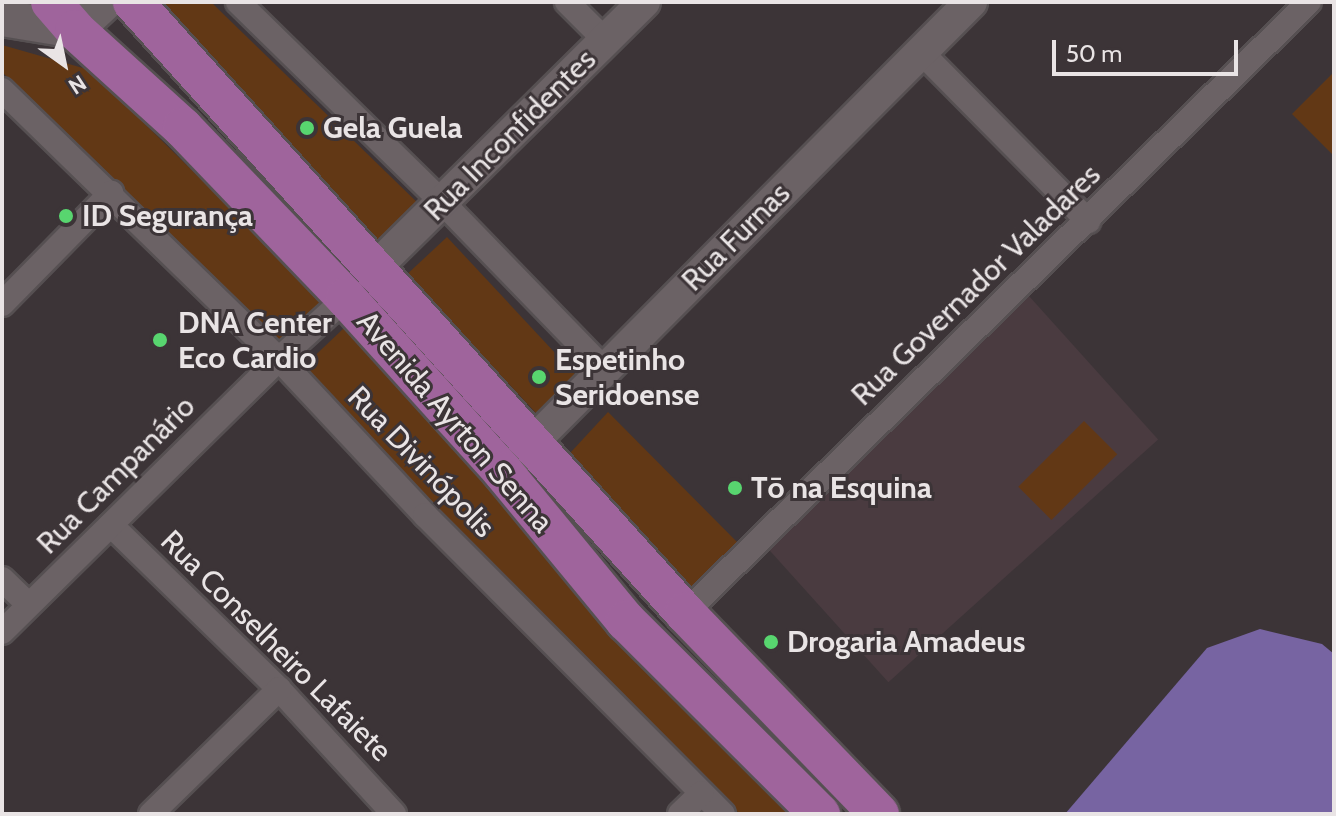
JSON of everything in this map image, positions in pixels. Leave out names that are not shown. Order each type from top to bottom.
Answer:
[{"type":"main road","points":[[2,18],[63,16],[105,2]]},
{"type":"main road","name":"Avenida Ayrton Senna","points":[[133,2],[376,267],[685,613],[879,814]]},
{"type":"main road","name":"Avenida Ayrton Senna","points":[[63,16],[183,128],[346,298],[503,472],[626,621],[820,814]]},
{"type":"street","points":[[238,2],[442,202],[604,369]]},
{"type":"street","points":[[567,2],[606,41]]},
{"type":"street","name":"Rua Inconfidentes","points":[[376,267],[644,2]]},
{"type":"street","name":"Rua Furnas","points":[[503,472],[971,2]]},
{"type":"street","name":"Rua Governador Valadares","points":[[685,613],[1309,2]]},
{"type":"street","points":[[921,52],[1088,221]]},
{"type":"street","name":"Rua Divinópolis","points":[[2,90],[279,359],[425,515],[723,814]]},
{"type":"street","points":[[2,304],[111,193]]},
{"type":"street","name":"Rua Campanário","points":[[2,632],[279,359],[346,298]]},
{"type":"street","name":"Rua Conselheiro Lafaiete","points":[[111,525],[279,689],[394,814]]},
{"type":"street","points":[[2,579],[29,605]]},
{"type":"street","points":[[151,814],[279,689]]},
{"type":"street","points":[[680,814],[702,793]]},
{"type":"shaded area","points":[[159,2],[211,2],[424,209],[373,257]]},
{"type":"shaded area","points":[[2,45],[90,70],[326,302],[280,341],[2,72]]},
{"type":"shaded area","points":[[1334,72],[1334,156],[1292,114]]},
{"type":"shaded area","points":[[447,237],[585,385],[545,423],[407,275]]},
{"type":"shaded area","points":[[1029,296],[1158,439],[888,682],[759,539]]},
{"type":"shaded area","points":[[344,328],[357,329],[801,814],[740,814],[427,509],[305,375],[304,366]]},
{"type":"shaded area","points":[[608,412],[741,546],[698,599],[574,468],[571,452]]},
{"type":"shaded area","points":[[1084,421],[1117,454],[1051,520],[1018,487]]},
{"type":"shaded area","points":[[1260,629],[1322,644],[1334,654],[1334,814],[1065,814],[1207,648]]},
{"type":"place","name":"Gela Guela","points":[[307,128]]},
{"type":"place","name":"ID Segurança","points":[[66,216]]},
{"type":"place","name":"DNA Center Eco Cardio","points":[[160,340]]},
{"type":"place","name":"Espetinho Seridoense","points":[[539,377]]},
{"type":"place","name":"Tō na Esquina","points":[[735,488]]},
{"type":"place","name":"Drogaria Amadeus","points":[[771,642]]}]
